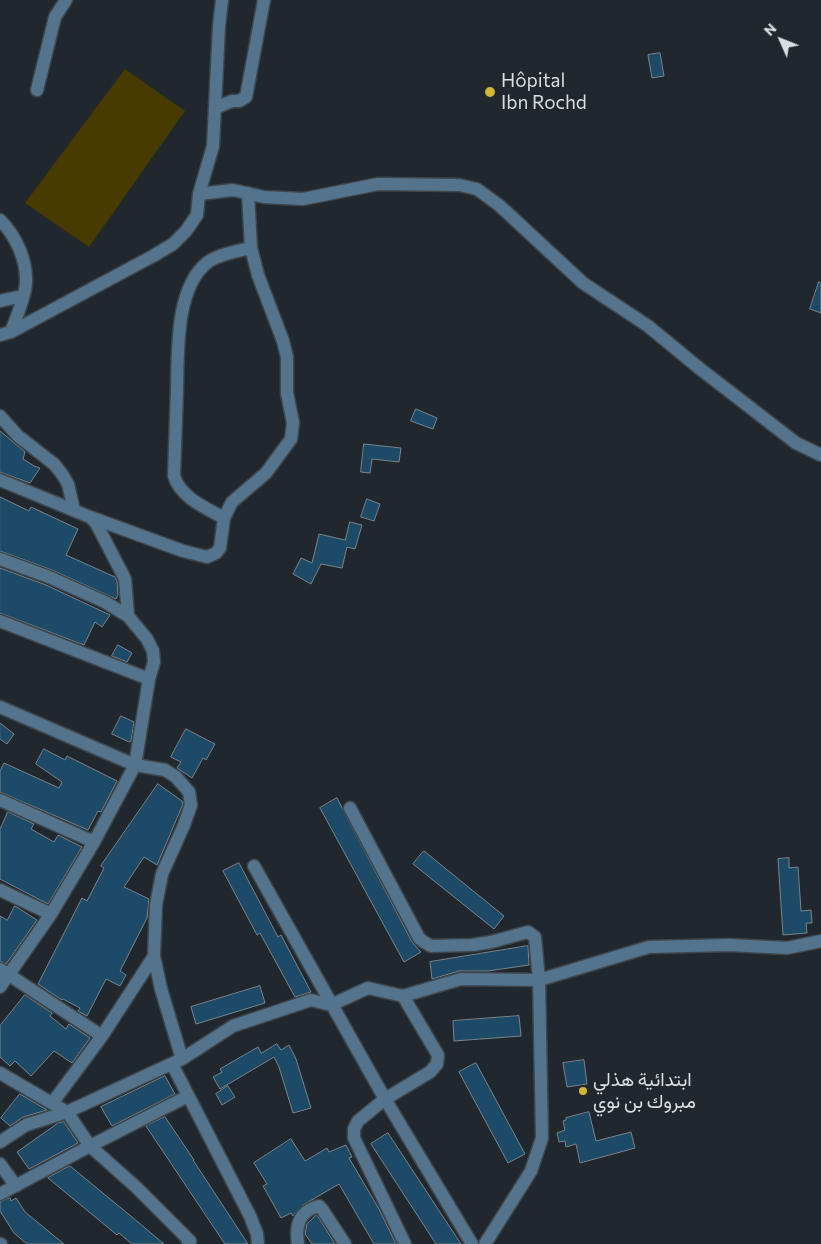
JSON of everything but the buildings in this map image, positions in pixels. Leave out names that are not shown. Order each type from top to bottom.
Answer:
[{"type":"street","points":[[37,90],[55,17],[66,0]]},
{"type":"street","points":[[6,334],[173,244],[186,231],[197,215],[199,194],[213,146],[222,0]]},
{"type":"street","points":[[215,108],[246,97],[264,0]]},
{"type":"street","points":[[199,194],[233,190],[264,197],[302,199],[378,184],[459,185],[477,189],[500,206],[584,283],[648,326],[796,443],[821,456]]},
{"type":"street","points":[[0,480],[90,517],[183,551],[207,557],[216,553],[220,548],[224,518],[232,502],[266,473],[286,447],[293,433],[287,393],[287,357],[283,341],[258,275],[251,248],[248,193]]},
{"type":"street","points":[[0,220],[10,230],[21,251],[26,284],[23,296],[6,334]]},
{"type":"street","points":[[224,518],[190,498],[176,484],[174,476],[178,337],[183,310],[190,288],[200,270],[214,259],[251,248]]},
{"type":"street","points":[[0,302],[23,296]]},
{"type":"street","points":[[0,416],[18,436],[54,464],[62,474],[68,484],[74,510]]},
{"type":"street","points":[[90,517],[96,522],[125,579],[128,616]]},
{"type":"street","points":[[0,559],[49,577],[105,602],[128,616],[147,639],[154,662],[135,765],[94,842],[51,914],[4,972],[0,988]]},
{"type":"street","points":[[0,621],[150,679]]},
{"type":"street","points":[[0,707],[135,765],[165,770],[184,784],[189,792],[191,799],[184,826],[162,874],[156,905],[154,956],[177,1061],[188,1096],[250,1216],[257,1234],[258,1244]]},
{"type":"street","points":[[0,800],[94,842]]},
{"type":"street","points":[[350,808],[419,938],[424,942],[431,946],[482,944],[528,932],[535,937],[539,980],[542,1138],[531,1171],[485,1244]]},
{"type":"street","points":[[254,866],[385,1099],[472,1244]]},
{"type":"street","points":[[0,890],[51,914]]},
{"type":"street","points":[[0,1142],[26,1125],[67,1112],[177,1061],[233,1026],[311,1000],[331,1005],[368,988],[403,996],[461,979],[539,980],[649,947],[729,945],[787,948],[821,941]]},
{"type":"street","points":[[53,1102],[102,1036],[154,956]]},
{"type":"street","points":[[4,972],[102,1036]]},
{"type":"street","points":[[403,996],[438,1055],[437,1064],[430,1072],[385,1099],[358,1121],[354,1129],[354,1138],[405,1244]]},
{"type":"street","points":[[0,1073],[53,1102],[67,1112],[90,1146],[136,1187],[191,1243]]},
{"type":"street","points":[[0,1194],[188,1096]]},
{"type":"street","points":[[0,1164],[16,1186]]},
{"type":"street","points":[[298,1244],[297,1224],[303,1216],[316,1206],[319,1206],[345,1244]]},
{"type":"shaded area","points":[[125,69],[185,111],[89,247],[25,203]]},
{"type":"place","name":"Hôpital Ibn Rochd","points":[[490,92]]},
{"type":"place","name":"ابتدائية هذلي مبروك بن نوي","points":[[583,1091]]}]
